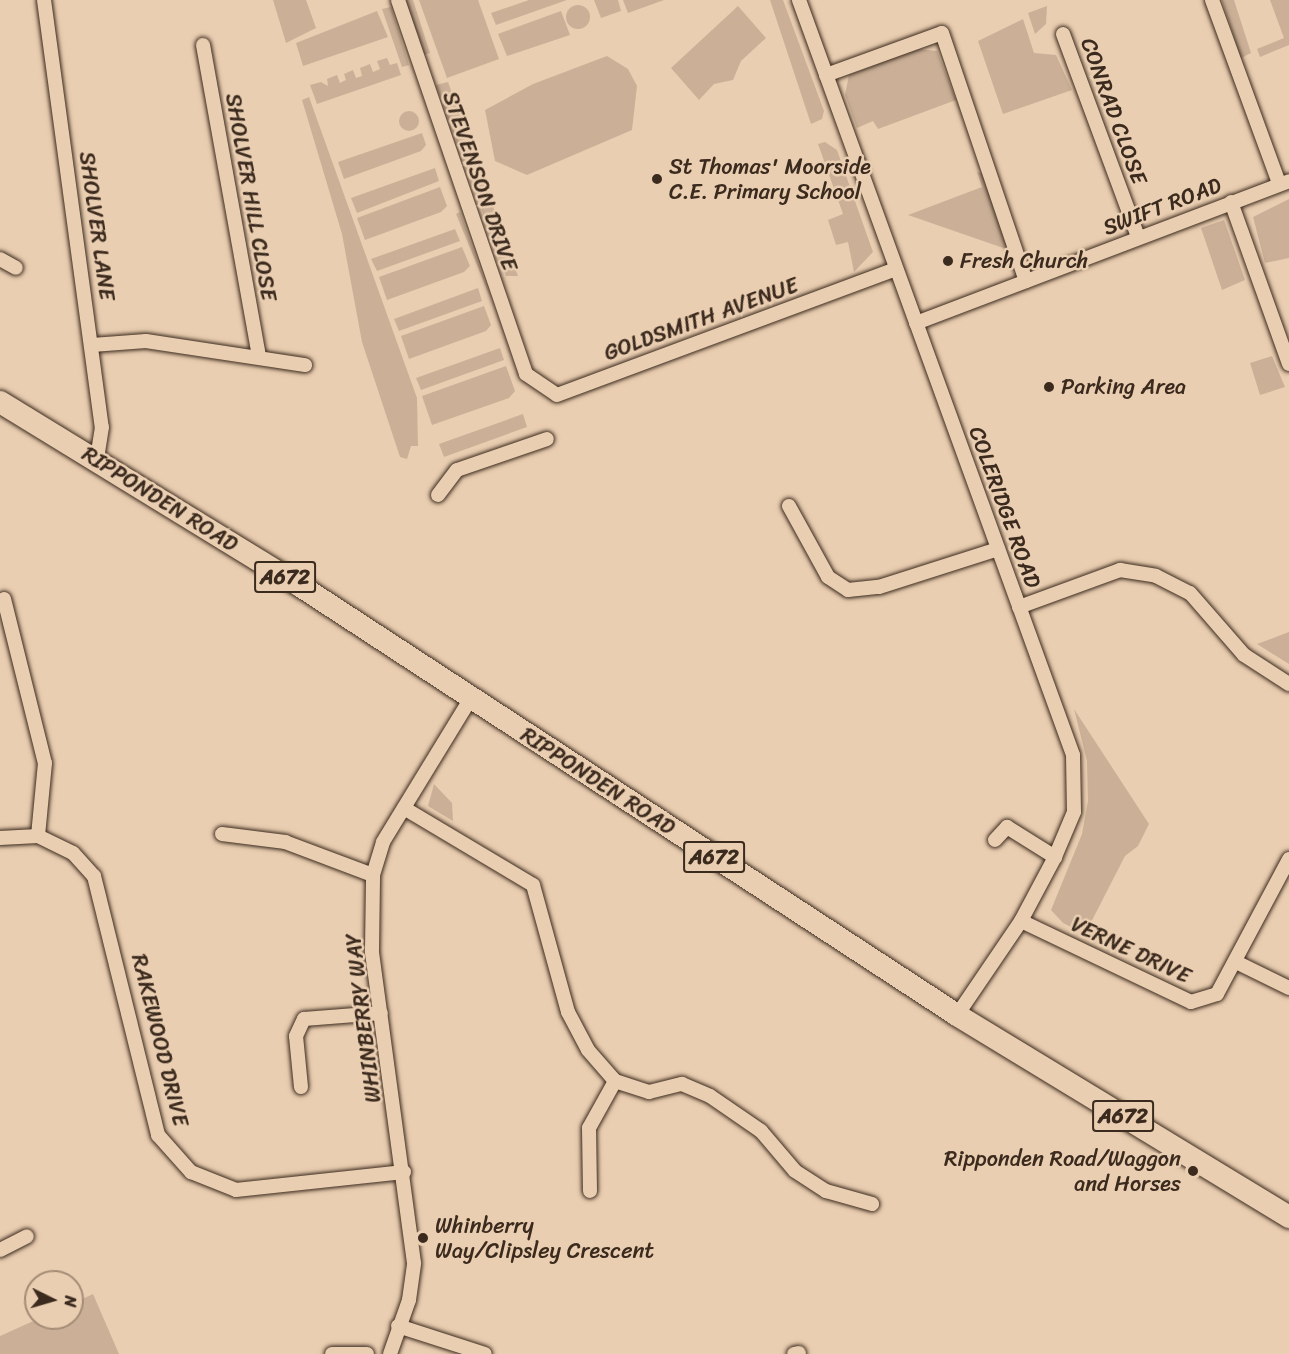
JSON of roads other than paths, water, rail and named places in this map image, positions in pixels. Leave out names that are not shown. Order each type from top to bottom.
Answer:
[{"type":"main road","name":"RIPPONDEN ROAD","points":[[0,402],[97,458],[471,698],[957,1015],[1289,1216]]},
{"type":"street","name":"SHOLVER LANE","points":[[44,0],[102,427],[97,458]]},
{"type":"street","name":"STEVENSON DRIVE","points":[[398,0],[526,374]]},
{"type":"street","name":"COLERIDGE ROAD","points":[[799,0],[894,270],[916,323],[1073,755],[1074,812],[1056,857],[1021,921],[957,1015]]},
{"type":"street","points":[[1212,0],[1284,182]]},
{"type":"street","points":[[826,75],[942,33],[1026,281]]},
{"type":"street","name":"CONRAD CLOSE","points":[[1064,34],[1138,237]]},
{"type":"street","name":"SHOLVER HILL CLOSE","points":[[203,45],[259,356]]},
{"type":"street","name":"SWIFT ROAD","points":[[916,323],[1284,182]]},
{"type":"street","points":[[1231,202],[1289,364]]},
{"type":"street","points":[[0,259],[16,268]]},
{"type":"street","name":"GOLDSMITH AVENUE","points":[[526,374],[557,395],[894,270]]},
{"type":"street","points":[[92,345],[146,340],[259,356],[304,365]]},
{"type":"street","points":[[438,495],[457,470],[547,439]]},
{"type":"street","points":[[789,506],[828,577],[848,590],[879,587],[998,549]]},
{"type":"street","points":[[1019,607],[1120,570],[1156,576],[1190,593],[1244,656],[1289,684]]},
{"type":"street","points":[[4,599],[45,763],[38,836]]},
{"type":"street","name":"WHINBERRY WAY","points":[[390,1354],[409,1299],[414,1263],[404,1172],[372,951],[374,875],[383,842],[471,698]]},
{"type":"street","points":[[404,808],[533,885],[568,1012],[588,1050],[615,1081],[649,1092],[682,1084],[710,1096],[761,1131],[795,1171],[826,1191],[872,1204]]},
{"type":"street","points":[[995,840],[1007,827],[1056,857]]},
{"type":"street","points":[[222,834],[285,842],[374,875]]},
{"type":"street","name":"RAKEWOOD DRIVE","points":[[0,838],[38,836],[73,853],[94,876],[104,900],[158,1135],[191,1172],[236,1190],[404,1172]]},
{"type":"street","name":"VERNE DRIVE","points":[[1021,921],[1191,1002],[1217,993],[1236,962],[1289,859]]},
{"type":"street","points":[[1236,962],[1289,988]]},
{"type":"street","points":[[301,1087],[296,1036],[304,1019],[381,1013]]},
{"type":"street","points":[[590,1191],[589,1128],[615,1081]]},
{"type":"street","points":[[0,1250],[27,1236]]},
{"type":"street","points":[[398,1326],[485,1354]]},
{"type":"street","points":[[332,1354],[367,1354]]},
{"type":"place","name":"St Thomas' Moorside C.E. Primary School","points":[[657,179]]},
{"type":"place","name":"Fresh Church","points":[[948,261]]},
{"type":"place","name":"Parking Area","points":[[1049,387]]},
{"type":"place","name":"Ripponden Road/Waggon and Horses","points":[[1193,1171]]},
{"type":"place","name":"Whinberry Way/Clipsley Crescent","points":[[423,1238]]}]
